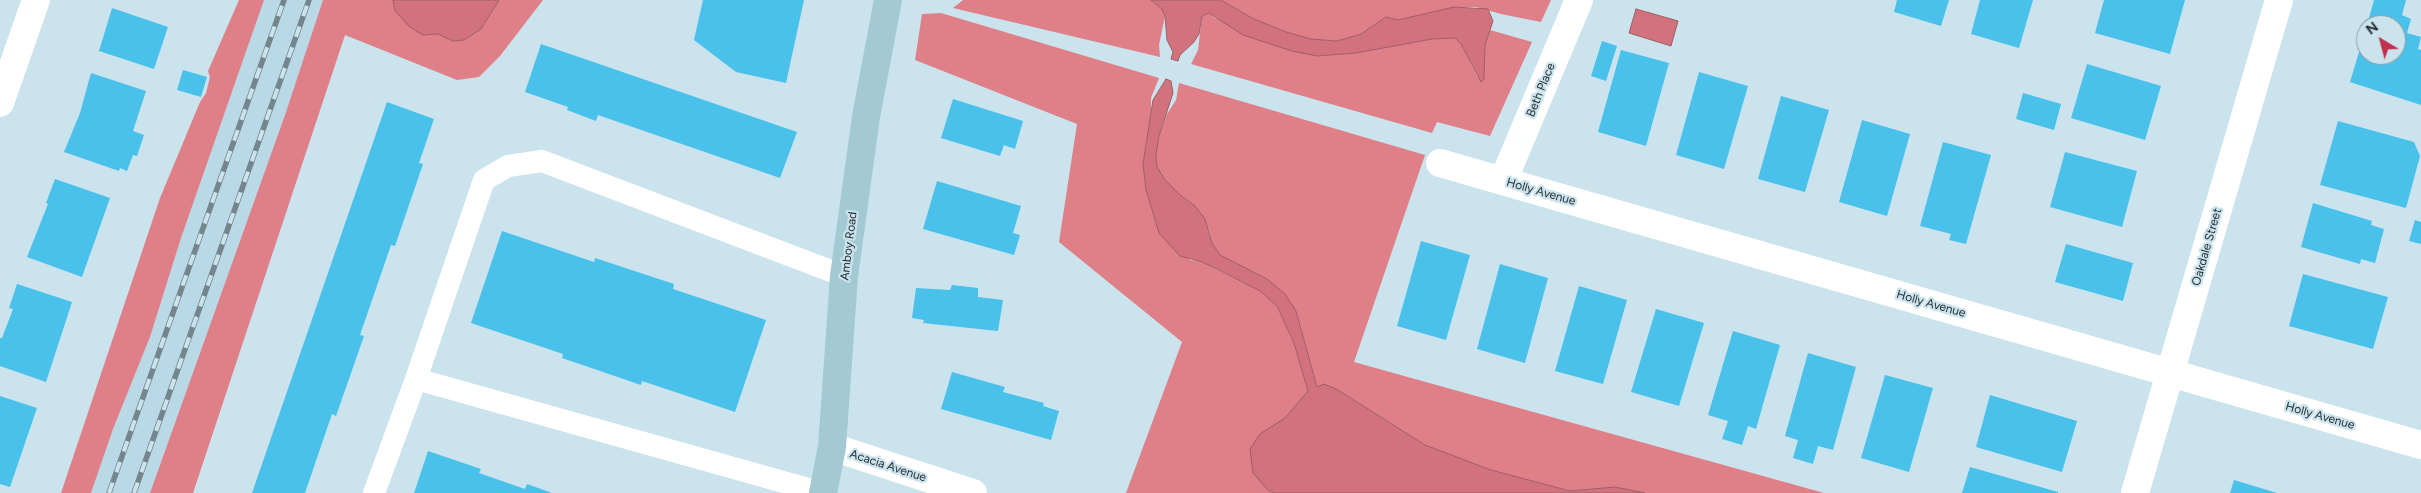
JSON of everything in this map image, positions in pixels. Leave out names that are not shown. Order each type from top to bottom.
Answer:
[{"type":"main road","name":"Amboy Road","points":[[823,493],[832,447],[844,276],[866,116],[888,0]]},
{"type":"street","points":[[0,103],[36,0]]},
{"type":"street","name":"Beth Place","points":[[1503,181],[1579,0]]},
{"type":"street","name":"Oakdale Street","points":[[2136,493],[2279,0]]},
{"type":"street","name":"Holly Avenue","points":[[1440,163],[2421,445]]},
{"type":"street","name":"Acacia Avenue","points":[[832,447],[973,493]]},
{"type":"lane","points":[[374,493],[416,379],[484,180],[508,166],[542,161],[844,276]]},
{"type":"lane","points":[[416,379],[823,493]]},
{"type":"shaded area","points":[[239,0],[264,0],[181,238],[150,337],[113,429],[91,493],[61,493],[160,198],[200,102],[206,93],[210,77],[208,71]]},
{"type":"shaded area","points":[[264,0],[323,0],[285,115],[150,493],[91,493],[113,429],[150,337],[181,238]]},
{"type":"shaded area","points":[[323,0],[393,0],[395,11],[423,35],[438,34],[454,41],[464,40],[481,29],[499,0],[543,0],[500,56],[479,77],[457,80],[345,35],[193,493],[150,493],[285,115]]},
{"type":"shaded area","points":[[393,0],[499,0],[481,29],[464,40],[453,41],[438,34],[423,35],[410,27],[395,11]]},
{"type":"shaded area","points":[[963,0],[1151,0],[1162,9],[1165,16],[1159,45],[1160,57],[953,8]]},
{"type":"shaded area","points":[[1151,0],[1221,0],[1252,18],[1286,32],[1311,39],[1337,41],[1361,34],[1386,17],[1398,20],[1454,7],[1488,9],[1493,21],[1485,45],[1484,79],[1481,82],[1461,44],[1455,38],[1432,39],[1356,53],[1317,56],[1292,51],[1243,35],[1209,13],[1202,16],[1199,34],[1194,42],[1180,55],[1178,61],[1171,59],[1173,52],[1167,40],[1165,16],[1162,9]]},
{"type":"shaded area","points":[[1221,0],[1551,0],[1541,22],[1476,7],[1454,7],[1398,20],[1386,17],[1361,34],[1338,41],[1311,39],[1286,32],[1252,18]]},
{"type":"shaded area","points":[[1636,9],[1678,21],[1671,46],[1629,33]]},
{"type":"shaded area","points":[[941,13],[1159,78],[1151,98],[1151,112],[1143,164],[1146,190],[1156,224],[1190,260],[1202,262],[1260,291],[1277,306],[1294,343],[1308,391],[1285,418],[1268,490],[1274,493],[1126,493],[1182,342],[1059,242],[1077,124],[915,60],[922,14]]},
{"type":"shaded area","points":[[1209,13],[1215,18],[1317,56],[1356,53],[1432,39],[1455,38],[1461,44],[1478,78],[1484,79],[1485,45],[1490,30],[1532,42],[1490,136],[1437,122],[1432,133],[1191,64],[1198,50],[1202,16]]},
{"type":"shaded area","points":[[1166,79],[1171,81],[1173,93],[1159,136],[1156,155],[1157,167],[1165,180],[1180,195],[1194,205],[1205,219],[1212,243],[1220,255],[1267,279],[1285,294],[1296,311],[1317,387],[1324,384],[1338,390],[1425,445],[1491,470],[1570,491],[1615,487],[1645,493],[1274,493],[1268,490],[1253,473],[1250,449],[1260,434],[1285,418],[1308,391],[1294,343],[1277,306],[1260,291],[1202,262],[1180,256],[1159,233],[1146,190],[1143,164],[1153,100]]},
{"type":"shaded area","points":[[1179,83],[1425,155],[1354,362],[1824,493],[1645,493],[1615,487],[1570,491],[1491,470],[1425,445],[1338,390],[1317,387],[1296,311],[1267,279],[1220,255],[1212,243],[1209,230],[1194,205],[1180,195],[1165,180],[1157,167],[1156,155],[1159,136],[1167,114],[1176,100]]},
{"type":"building","points":[[703,0],[804,0],[786,83],[736,72],[694,40]]},
{"type":"building","points":[[1897,0],[1949,0],[1941,26],[1894,12]]},
{"type":"building","points":[[1980,0],[2033,0],[2019,48],[1971,34]]},
{"type":"building","points":[[2104,0],[2185,0],[2170,54],[2095,33]]},
{"type":"building","points":[[2374,0],[2406,0],[2402,15],[2370,15]]},
{"type":"building","points":[[112,8],[168,27],[154,69],[99,51]]},
{"type":"building","points":[[2406,17],[2411,19],[2407,33],[2421,37],[2418,49],[2421,50],[2421,105],[2350,82],[2356,62],[2356,65],[2406,65]]},
{"type":"building","points":[[1602,41],[1617,46],[1606,81],[1591,76]]},
{"type":"building","points":[[541,44],[797,132],[780,178],[598,115],[596,121],[567,110],[568,107],[525,92]]},
{"type":"building","points":[[1621,50],[1669,63],[1646,146],[1598,132]]},
{"type":"building","points":[[2087,64],[2161,86],[2145,140],[2071,118]]},
{"type":"building","points":[[183,70],[207,77],[201,97],[177,90]]},
{"type":"building","points":[[1699,72],[1748,86],[1724,169],[1676,155]]},
{"type":"building","points":[[91,73],[146,91],[133,131],[144,135],[137,156],[133,155],[127,171],[120,168],[119,171],[64,152],[80,113]]},
{"type":"building","points":[[2023,93],[2061,104],[2054,130],[2016,119]]},
{"type":"building","points":[[1781,96],[1829,110],[1805,192],[1758,179]]},
{"type":"building","points":[[953,99],[1023,121],[1015,149],[1004,145],[1000,156],[941,138]]},
{"type":"building","points":[[387,102],[434,119],[419,163],[423,164],[395,246],[391,245],[360,335],[364,336],[336,416],[332,414],[305,493],[252,493]]},
{"type":"building","points":[[1862,120],[1910,134],[1887,216],[1839,202]]},
{"type":"building","points":[[2338,121],[2414,142],[2420,156],[2406,208],[2320,185]]},
{"type":"building","points":[[1943,142],[1991,155],[1966,244],[1949,240],[1951,234],[1920,226]]},
{"type":"building","points":[[2065,152],[2137,171],[2122,227],[2050,207]]},
{"type":"building","points":[[55,179],[110,198],[82,277],[27,257],[48,204],[46,203]]},
{"type":"building","points":[[937,181],[1021,206],[1013,233],[1020,235],[1014,255],[923,229]]},
{"type":"building","points":[[2313,203],[2372,221],[2371,225],[2384,229],[2375,263],[2361,259],[2360,264],[2301,247]]},
{"type":"building","points":[[2415,220],[2421,222],[2421,244],[2409,241]]},
{"type":"building","points":[[502,231],[594,262],[595,258],[674,284],[673,289],[766,320],[735,412],[642,381],[641,385],[562,358],[563,354],[471,323]]},
{"type":"building","points":[[1421,241],[1470,255],[1446,340],[1397,326]]},
{"type":"building","points":[[2066,244],[2133,263],[2123,301],[2055,282]]},
{"type":"building","points":[[1500,264],[1548,278],[1525,363],[1477,349]]},
{"type":"building","points":[[2303,274],[2388,297],[2373,349],[2289,326]]},
{"type":"building","points":[[17,284],[72,302],[46,382],[0,366],[0,338],[2,338],[13,309],[9,308]]},
{"type":"building","points":[[952,285],[978,288],[978,297],[1003,300],[998,331],[923,323],[924,320],[912,318],[916,288],[950,290]]},
{"type":"building","points":[[1579,286],[1627,300],[1603,384],[1555,371]]},
{"type":"building","points":[[1656,309],[1704,323],[1679,406],[1631,392]]},
{"type":"building","points":[[1733,331],[1780,345],[1756,429],[1748,426],[1742,445],[1722,439],[1728,421],[1708,415]]},
{"type":"building","points":[[1808,353],[1856,367],[1833,450],[1818,446],[1813,464],[1793,458],[1798,440],[1785,436]]},
{"type":"building","points":[[952,372],[1005,387],[1003,392],[1044,403],[1043,406],[1059,411],[1051,440],[941,409]]},
{"type":"building","points":[[1885,375],[1933,388],[1909,472],[1861,458]]},
{"type":"building","points":[[1990,395],[2077,421],[2062,472],[1976,447]]},
{"type":"building","points":[[0,396],[37,408],[10,487],[0,484]]},
{"type":"building","points":[[428,451],[481,469],[479,473],[525,489],[527,484],[552,493],[414,493]]},
{"type":"building","points":[[1970,467],[2058,492],[2058,493],[1962,493]]},
{"type":"building","points":[[2234,480],[2277,493],[2230,493]]},
{"type":"railway","points":[[109,493],[284,0]]},
{"type":"railway","points":[[134,493],[309,0]]}]
